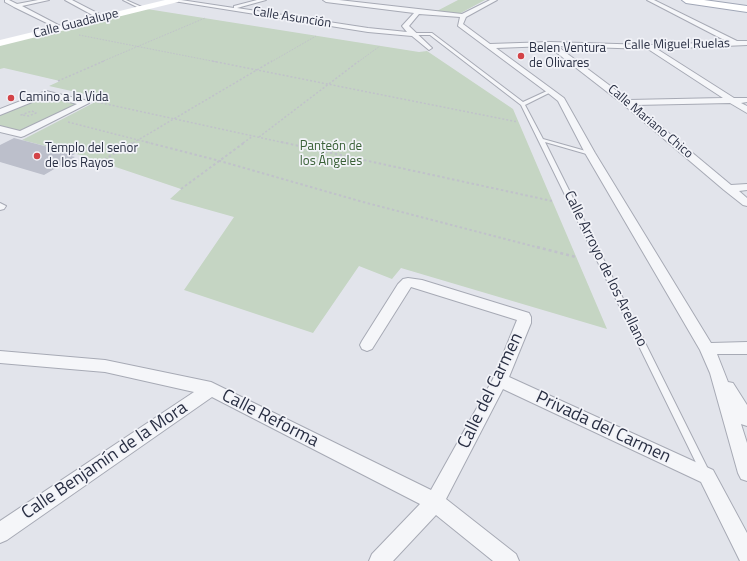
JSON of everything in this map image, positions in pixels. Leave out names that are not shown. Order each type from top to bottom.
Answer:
[{"type":"main road","points":[[686,0],[747,9]]},
{"type":"main road","points":[[717,0],[747,5]]},
{"type":"street","points":[[16,6],[46,0]]},
{"type":"street","points":[[68,0],[94,18]]},
{"type":"street","name":"Calle Guadalupe","points":[[0,42],[173,0]]},
{"type":"street","name":"Calle Asunción","points":[[173,0],[368,30],[413,34]]},
{"type":"street","points":[[230,9],[263,0]]},
{"type":"street","points":[[326,0],[418,12],[464,16],[494,0]]},
{"type":"street","points":[[650,0],[747,50]]},
{"type":"street","points":[[6,1],[61,28]]},
{"type":"street","points":[[418,12],[405,26],[429,48]]},
{"type":"street","points":[[464,16],[460,25],[551,91],[561,100],[590,153],[747,419]]},
{"type":"street","name":"Calle Miguel Ruelas","points":[[488,46],[550,44],[650,47],[747,43]]},
{"type":"street","name":"Calle Mariano Chico","points":[[550,44],[627,103],[747,203]]},
{"type":"street","points":[[650,47],[747,110]]},
{"type":"street","points":[[0,111],[46,93],[85,102],[22,134],[0,128]]},
{"type":"street","points":[[627,103],[747,100]]},
{"type":"street","points":[[728,188],[747,187]]},
{"type":"street","name":"Calle del Carmen","points":[[367,345],[403,287],[408,282],[417,283],[524,317],[524,323],[500,380],[435,502],[379,561]]},
{"type":"street","points":[[707,349],[747,348]]},
{"type":"street","name":"Calle Reforma","points":[[0,357],[105,366],[211,390],[435,502],[509,561]]},
{"type":"street","points":[[718,372],[747,473]]},
{"type":"street","name":"Privada del Carmen","points":[[500,380],[707,476]]},
{"type":"street","name":"Calle Benjamín de la Mora","points":[[0,533],[211,390]]},
{"type":"street","name":"Calle Arroyo de los Arellano","points":[[707,476],[747,554]]},
{"type":"lane","points":[[124,0],[142,8]]},
{"type":"lane","name":"Calle Arroyo de los Arellano","points":[[413,34],[431,34],[523,104],[707,476]]},
{"type":"lane","points":[[523,104],[551,91]]},
{"type":"lane","points":[[541,140],[590,153]]},
{"type":"path","points":[[58,81],[205,18]]},
{"type":"path","points":[[73,34],[518,122]]},
{"type":"path","points":[[100,162],[316,36]]},
{"type":"path","points":[[259,137],[380,46]]},
{"type":"path","points":[[97,102],[552,201]]},
{"type":"path","points":[[68,122],[220,161],[363,202],[576,257]]},
{"type":"path","points":[[181,189],[254,136]]},
{"type":"green space","points":[[458,0],[485,0],[459,14],[435,12]]},
{"type":"green space","name":"Panteón de los Ángeles","points":[[147,9],[419,52],[427,51],[513,109],[607,329],[401,268],[392,279],[359,266],[313,333],[184,290],[234,217],[170,199],[181,189],[80,155],[22,140],[103,98],[49,86],[60,81],[4,68],[0,69],[0,45]]},
{"type":"green space","points":[[46,95],[82,103],[21,132],[0,126],[0,115]]},
{"type":"building","name":"Templo del señor de los Rayos","points":[[14,138],[75,154],[71,156],[75,157],[44,175],[0,162],[0,145]]},
{"type":"place","name":"Belen Ventura de Olivares","points":[[521,56]]},
{"type":"place","name":"Camino a la Vida","points":[[11,98]]},
{"type":"place","name":"Templo del señor de los Rayos","points":[[37,156]]}]
